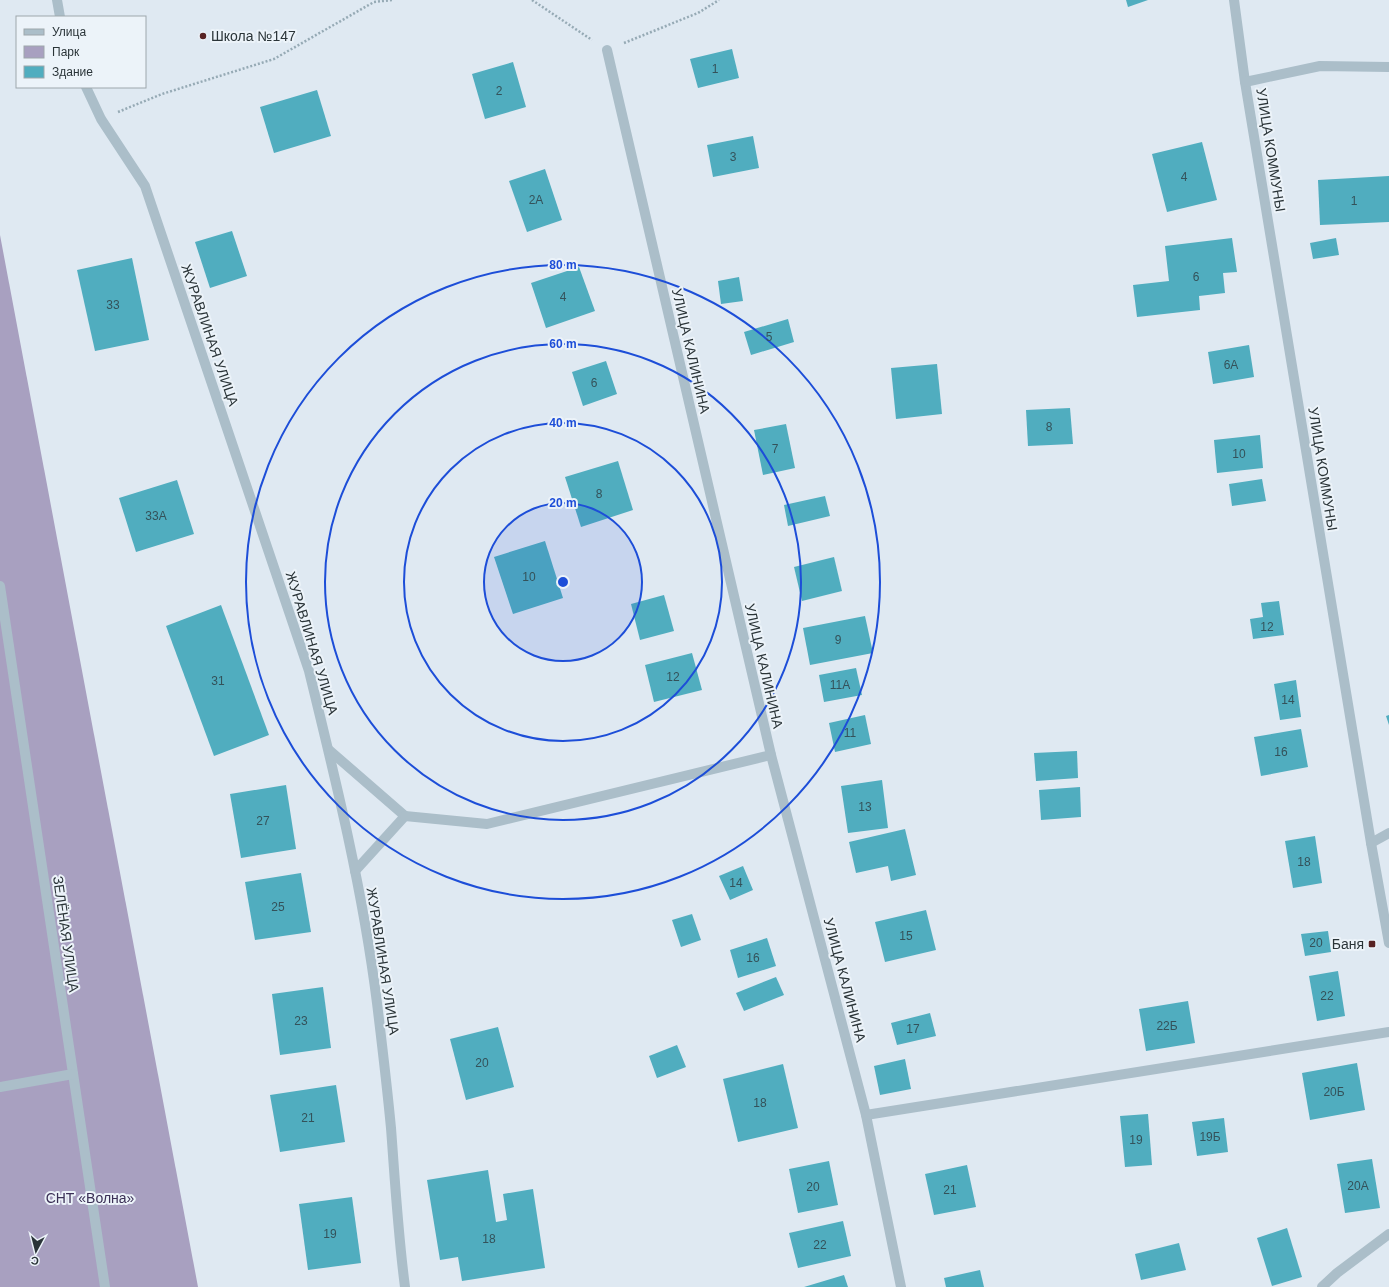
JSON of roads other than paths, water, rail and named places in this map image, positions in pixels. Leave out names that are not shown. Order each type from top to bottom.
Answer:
[{"type":"street","points":[[57,0],[60,16]]},
{"type":"street","name":"УЛИЦА КОММУНЫ","points":[[1234,0],[1245,82],[1371,843],[1389,943]]},
{"type":"street","name":"УЛИЦА КАЛИНИНА","points":[[607,50],[770,755],[866,1115],[901,1287]]},
{"type":"street","points":[[1245,82],[1320,66],[1389,68]]},
{"type":"street","name":"ЖУРАВЛИНАЯ УЛИЦА","points":[[86,88],[101,119],[145,186],[309,671],[355,871],[366,928],[377,1002],[391,1125],[405,1287]]},
{"type":"street","name":"ЗЕЛЁНАЯ УЛИЦА","points":[[0,586],[105,1287]]},
{"type":"street","points":[[328,750],[405,816],[487,824],[770,755]]},
{"type":"street","points":[[355,871],[405,816]]},
{"type":"street","points":[[1371,843],[1389,833]]},
{"type":"street","points":[[866,1115],[1389,1032]]},
{"type":"street","points":[[0,1087],[73,1074]]},
{"type":"street","points":[[1322,1287],[1337,1273],[1389,1234]]},
{"type":"place","name":"Школа №147","points":[[203,36]]},
{"type":"place","name":"Баня","points":[[1372,944]]},
{"type":"park label","name":"СНТ «Волна»","points":[[90,1198]]}]
